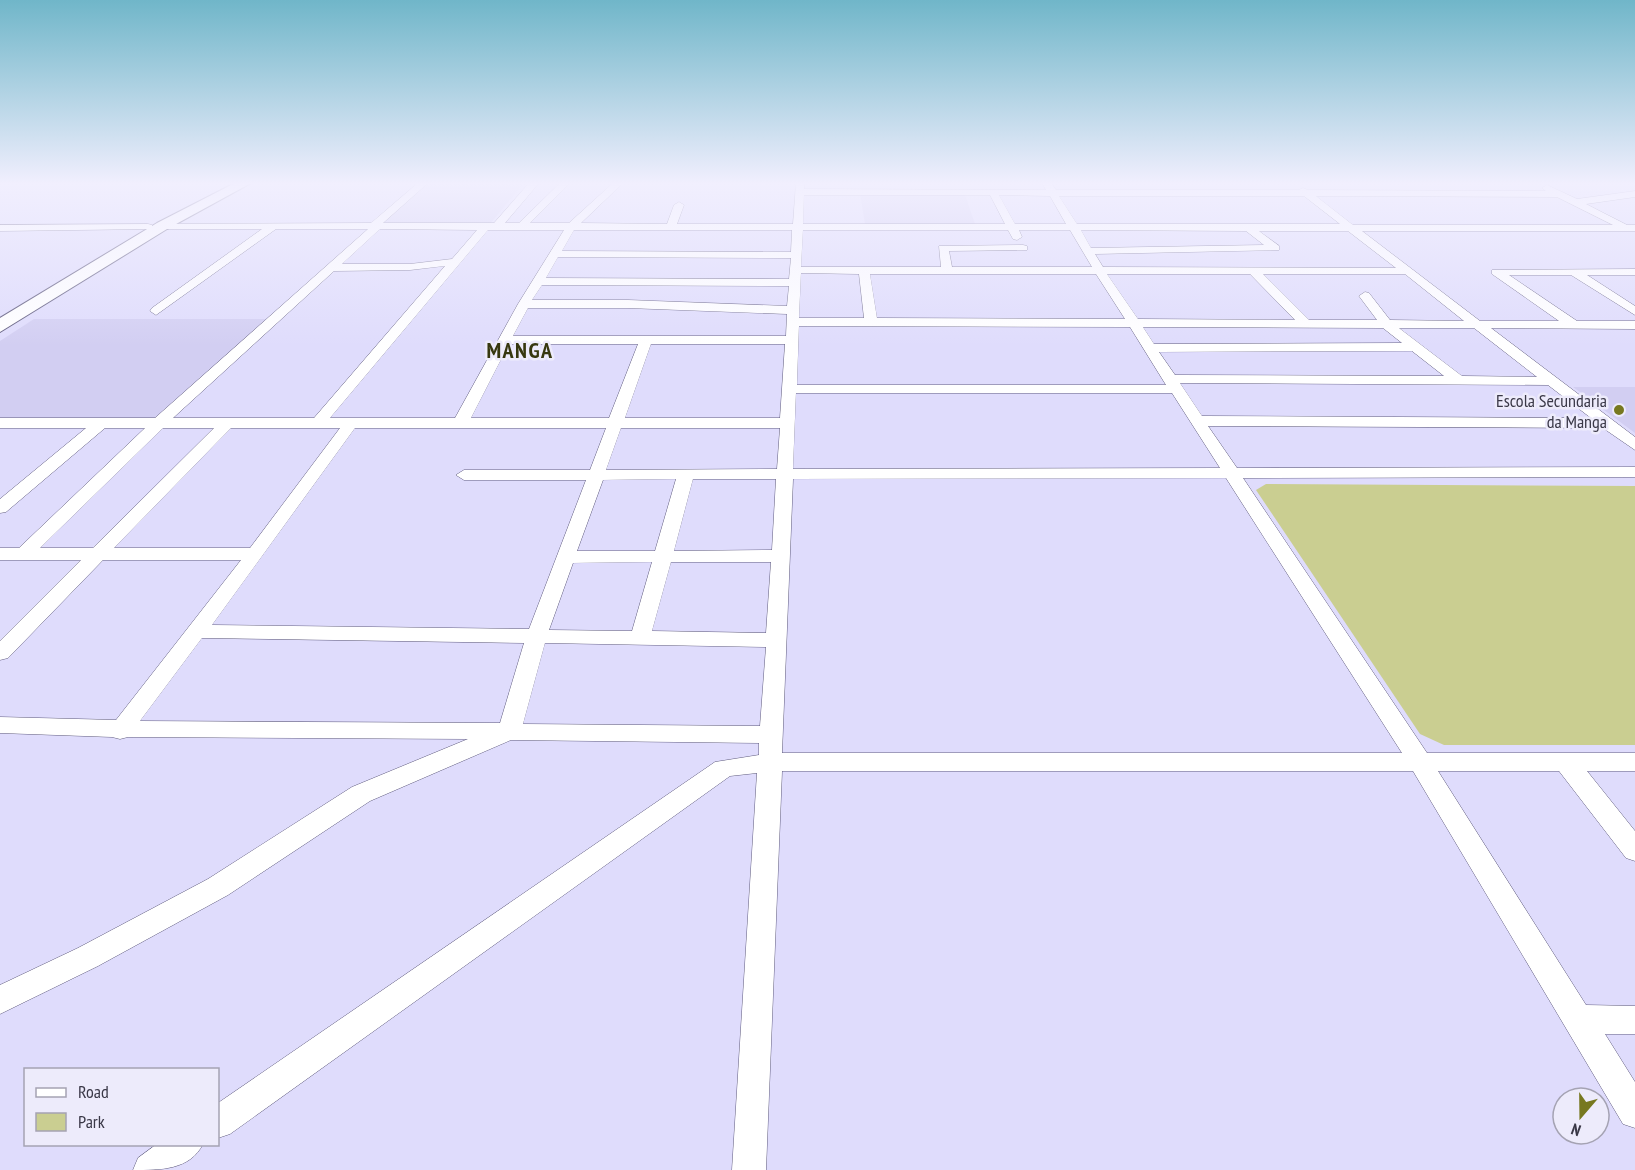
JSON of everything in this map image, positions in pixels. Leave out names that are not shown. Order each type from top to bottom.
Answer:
[{"type":"highway","points":[[2,322],[46,292],[137,238]]},
{"type":"street","points":[[156,312],[258,238]]},
{"type":"street","points":[[24,554],[159,423],[364,238]]},
{"type":"street","points":[[318,423],[455,262],[480,238]]},
{"type":"street","points":[[460,424],[507,340],[524,304],[564,238]]},
{"type":"street","points":[[748,1170],[797,238]]},
{"type":"street","points":[[1017,238],[1037,270]]},
{"type":"street","points":[[1079,238],[1420,762],[1635,1112]]},
{"type":"street","points":[[1087,251],[1275,248],[1261,238]]},
{"type":"street","points":[[1364,238],[1635,445]]},
{"type":"street","points":[[947,270],[942,257],[943,248],[1023,248]]},
{"type":"street","points":[[555,254],[796,255]]},
{"type":"street","points":[[332,268],[410,267],[455,262]]},
{"type":"street","points":[[795,270],[1407,270]]},
{"type":"street","points":[[864,270],[871,323]]},
{"type":"street","points":[[1252,270],[1306,324]]},
{"type":"street","points":[[1574,325],[1496,272],[1634,272]]},
{"type":"street","points":[[1573,272],[1635,310]]},
{"type":"street","points":[[540,281],[795,283]]},
{"type":"street","points":[[1365,296],[1386,324],[1459,381]]},
{"type":"street","points":[[524,304],[628,304],[871,323],[1635,325]]},
{"type":"street","points":[[507,340],[792,340]]},
{"type":"street","points":[[509,732],[536,638],[646,340]]},
{"type":"street","points":[[1150,348],[1416,347]]},
{"type":"street","points":[[789,389],[1552,381]]},
{"type":"street","points":[[1198,421],[1606,423]]},
{"type":"street","points":[[0,653],[228,422]]},
{"type":"street","points":[[0,423],[787,423]]},
{"type":"street","points":[[0,508],[101,423]]},
{"type":"street","points":[[120,731],[255,554],[351,423]]},
{"type":"street","points":[[464,475],[1635,472]]},
{"type":"street","points":[[640,639],[665,558],[686,474]]},
{"type":"street","points":[[0,554],[255,554]]},
{"type":"street","points":[[566,557],[781,556]]},
{"type":"street","points":[[197,631],[776,640]]},
{"type":"street","points":[[0,725],[120,731],[409,729],[509,732],[770,748],[1420,762],[1635,762]]},
{"type":"street","points":[[0,1000],[88,957],[218,887],[361,794],[509,732]]},
{"type":"street","points":[[219,1121],[724,768],[770,748]]},
{"type":"street","points":[[1566,762],[1635,850]]},
{"type":"street","points":[[1576,1019],[1635,1020]]},
{"type":"street","points":[[150,1170],[183,1146]]},
{"type":"shaded area","points":[[34,319],[267,319],[156,419],[0,419],[0,341]]},
{"type":"shaded area","name":"Escola Secundaria da Manga","points":[[1573,387],[1635,387],[1635,433]]},
{"type":"green space","points":[[1266,484],[1635,486],[1635,745],[1444,745],[1420,734],[1256,490]]},
{"type":"place","name":"Escola Secundaria da Manga","points":[[1619,410]]},
{"type":"district","name":"MANGA","points":[[520,350]]}]
